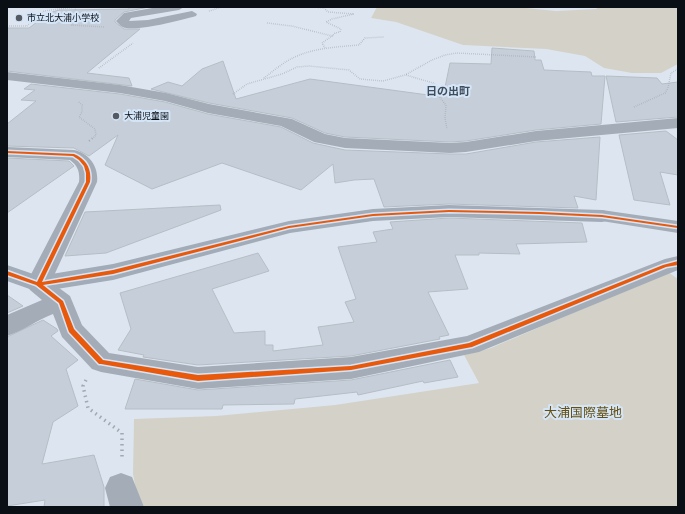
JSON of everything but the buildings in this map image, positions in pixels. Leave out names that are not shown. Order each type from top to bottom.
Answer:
[{"type":"street","points":[[180,7],[192,14],[148,23],[127,25],[122,21],[128,15],[180,7]]},
{"type":"street","points":[[7,76],[120,89],[166,97],[208,108],[286,122],[320,138],[345,143],[450,148],[466,147],[536,136],[678,123]]},
{"type":"street","points":[[7,152],[74,155],[78,157],[86,166],[90,174],[88,182],[38,284]]},
{"type":"street","points":[[38,284],[113,272],[289,227],[373,216],[449,210],[602,216],[678,227]]},
{"type":"street","points":[[7,273],[38,284],[61,302],[71,330],[101,362],[198,378],[351,368],[470,345],[665,266],[678,263]]},
{"type":"street","points":[[7,327],[40,309],[61,302]]},
{"type":"path","points":[[7,26],[27,26],[44,11],[75,7],[72,25],[110,27]]},
{"type":"path","points":[[314,7],[324,8],[328,12],[354,14],[348,17],[329,19],[326,22],[341,29],[340,32],[335,32],[322,43],[325,48]]},
{"type":"path","points":[[98,69],[131,46],[148,23]]},
{"type":"path","points":[[267,23],[292,26],[332,36]]},
{"type":"path","points":[[262,79],[289,59],[325,48],[359,45],[365,38],[384,37]]},
{"type":"path","points":[[208,108],[224,101],[247,84],[282,74],[297,67],[309,66],[349,70],[360,79],[369,81],[383,81],[405,75],[432,60],[445,55],[457,53],[536,57]]},
{"type":"path","points":[[608,129],[600,120],[661,96],[668,88],[671,73],[678,69]]},
{"type":"path","points":[[405,75],[433,83],[438,87],[437,94],[446,105],[445,118],[450,148]]},
{"type":"path","points":[[74,155],[96,135],[95,129],[79,117],[82,112],[82,105],[76,99]]},
{"type":"path","points":[[88,408],[122,433]]},
{"type":"green space","points":[[377,7],[516,7],[556,11],[596,9],[599,7],[678,7],[678,64],[661,73],[632,73],[604,68],[585,56],[546,49],[463,45],[396,22],[371,18]]},
{"type":"green space","name":"大浦国際墓地","points":[[668,272],[678,279],[678,507],[145,507],[138,500],[133,474],[134,419],[216,416],[335,405],[479,383],[464,355],[491,348]]},
{"type":"cycle path","points":[[7,152],[74,155],[84,163],[88,170],[88,182],[38,284],[61,302],[71,330],[101,362],[198,378],[351,368],[470,345],[665,266],[678,263]]},
{"type":"cycle path","points":[[7,273],[38,284],[113,272],[289,227],[373,215],[449,211],[540,213],[602,216],[678,227]]},
{"type":"place","name":"市立北大浦小学校","points":[[19,18]]},
{"type":"place","name":"大浦児童園","points":[[116,116]]},
{"type":"district","name":"日の出町","points":[[448,91]]}]
